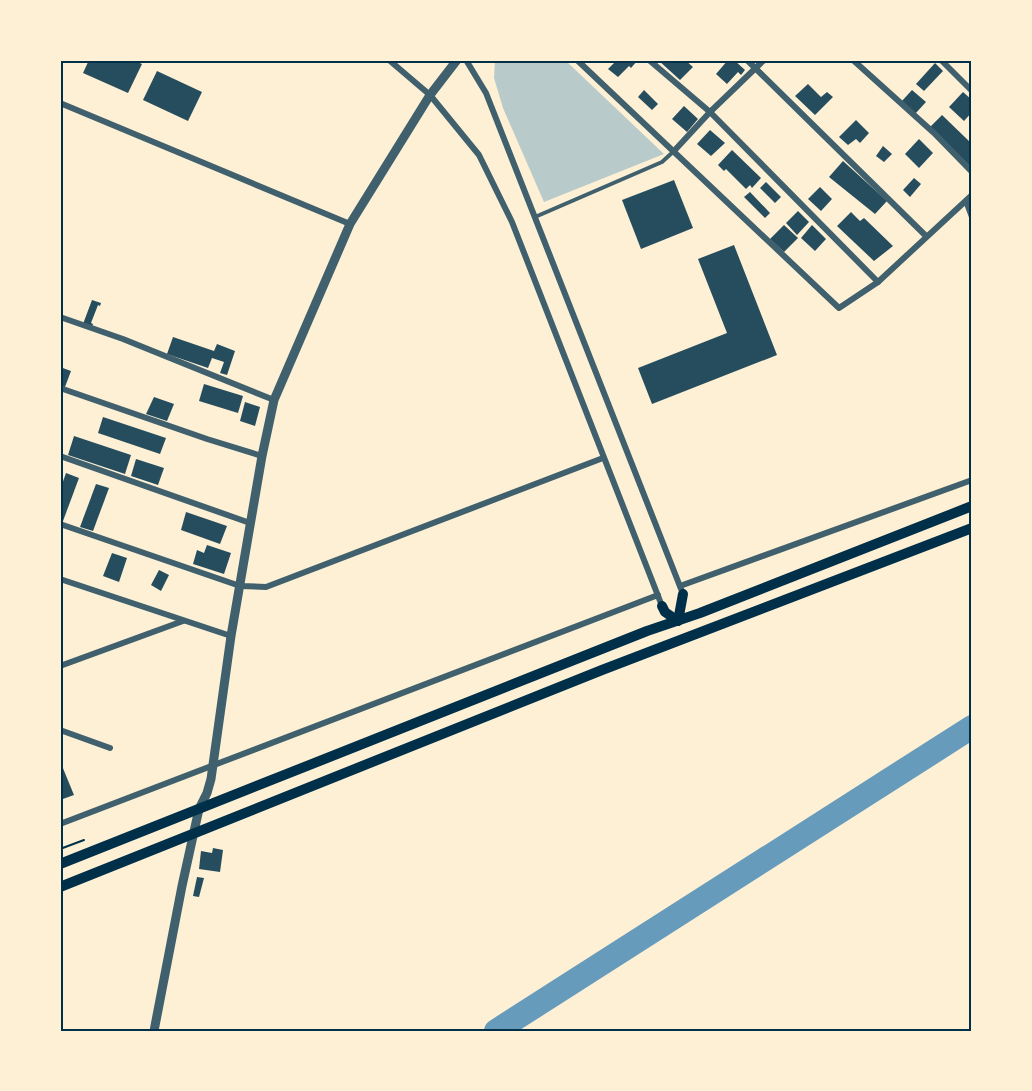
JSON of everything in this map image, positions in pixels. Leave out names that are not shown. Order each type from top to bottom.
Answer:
[{"type":"main road","points":[[60,864],[647,631],[972,506]]},
{"type":"main road","points":[[60,887],[685,638],[972,528]]},
{"type":"main road","points":[[682,590],[678,621],[685,638]]},
{"type":"main road","points":[[662,606],[665,612],[678,621]]},
{"type":"street","points":[[389,60],[430,95],[479,155],[512,222],[662,606]]},
{"type":"street","points":[[154,1031],[199,809],[207,793],[213,765],[250,522],[274,400],[350,224],[430,95],[457,60]]},
{"type":"street","points":[[466,60],[486,93],[682,590],[972,480]]},
{"type":"street","points":[[577,60],[839,308],[878,282],[972,195]]},
{"type":"street","points":[[649,60],[710,112],[878,282]]},
{"type":"street","points":[[747,60],[927,236]]},
{"type":"street","points":[[674,151],[710,112],[764,60]]},
{"type":"street","points":[[853,60],[934,133],[972,172]]},
{"type":"street","points":[[940,60],[972,91]]},
{"type":"street","points":[[60,103],[350,224]]},
{"type":"street","points":[[966,201],[972,217]]},
{"type":"street","points":[[60,317],[123,339],[274,400]]},
{"type":"street","points":[[60,388],[262,456]]},
{"type":"street","points":[[60,456],[250,522]]},
{"type":"street","points":[[60,524],[240,586],[266,587],[603,458]]},
{"type":"street","points":[[60,579],[231,636]]},
{"type":"street","points":[[60,824],[658,595]]},
{"type":"street","points":[[60,666],[184,621]]},
{"type":"street","points":[[60,730],[110,748]]},
{"type":"lane","points":[[535,217],[662,162],[674,151]]},
{"type":"shaded area","points":[[495,60],[565,60],[664,154],[544,202],[503,108],[494,78]]},
{"type":"building","points":[[89,60],[133,60],[142,64],[128,93],[83,73]]},
{"type":"building","points":[[617,60],[637,61],[618,77],[608,69]]},
{"type":"building","points":[[658,60],[685,60],[693,67],[680,80]]},
{"type":"building","points":[[728,60],[734,60],[745,70],[741,75],[738,72],[727,84],[716,74]]},
{"type":"building","points":[[935,63],[943,71],[924,91],[916,84]]},
{"type":"building","points":[[157,71],[202,92],[188,121],[143,100]]},
{"type":"building","points":[[808,84],[821,97],[827,92],[833,97],[815,115],[795,96]]},
{"type":"building","points":[[644,90],[658,104],[652,110],[638,97]]},
{"type":"building","points":[[912,90],[926,102],[915,114],[901,102]]},
{"type":"building","points":[[963,92],[972,100],[972,112],[964,121],[949,107]]},
{"type":"building","points":[[684,106],[698,119],[687,132],[672,119]]},
{"type":"building","points":[[942,115],[971,143],[972,141],[972,168],[930,127]]},
{"type":"building","points":[[856,120],[869,133],[860,143],[856,139],[848,145],[839,137]]},
{"type":"building","points":[[710,130],[725,143],[711,156],[697,144]]},
{"type":"building","points":[[919,139],[933,153],[919,168],[905,154]]},
{"type":"building","points":[[883,146],[892,154],[884,162],[876,156]]},
{"type":"building","points":[[732,150],[761,178],[752,188],[750,185],[746,189],[726,169],[724,171],[718,165]]},
{"type":"building","points":[[843,161],[887,201],[875,214],[829,177]]},
{"type":"building","points":[[914,178],[921,184],[910,197],[903,190]]},
{"type":"building","points":[[674,180],[693,228],[641,249],[622,200]]},
{"type":"building","points":[[766,182],[781,197],[775,203],[760,188]]},
{"type":"building","points":[[820,187],[832,199],[821,211],[808,199]]},
{"type":"building","points":[[750,192],[770,213],[765,218],[744,197]]},
{"type":"building","points":[[798,211],[809,222],[797,235],[786,223]]},
{"type":"building","points":[[851,212],[860,221],[864,218],[893,246],[874,261],[837,226]]},
{"type":"building","points":[[784,225],[798,238],[784,252],[770,239]]},
{"type":"building","points":[[812,225],[826,239],[815,251],[801,238]]},
{"type":"building","points":[[734,245],[777,355],[652,404],[638,368],[727,333],[698,259]]},
{"type":"building","points":[[92,300],[101,303],[91,323],[92,327],[83,324]]},
{"type":"building","points":[[173,337],[214,351],[217,344],[235,351],[227,375],[220,373],[224,362],[212,358],[208,368],[167,354]]},
{"type":"building","points":[[60,367],[71,371],[65,387],[60,386]]},
{"type":"building","points":[[204,384],[243,396],[238,413],[199,401]]},
{"type":"building","points":[[154,397],[174,404],[167,421],[146,414]]},
{"type":"building","points":[[245,402],[260,407],[255,426],[240,421]]},
{"type":"building","points":[[103,417],[166,438],[160,454],[98,433]]},
{"type":"building","points":[[74,436],[131,455],[125,474],[68,455]]},
{"type":"building","points":[[136,459],[164,468],[158,485],[131,476]]},
{"type":"building","points":[[66,473],[79,478],[63,521],[60,520],[60,490]]},
{"type":"building","points":[[96,484],[109,488],[93,531],[80,527]]},
{"type":"building","points":[[186,512],[227,526],[220,544],[181,530]]},
{"type":"building","points":[[207,545],[231,553],[224,574],[193,564],[197,550],[204,553]]},
{"type":"building","points":[[112,553],[127,558],[119,582],[103,576]]},
{"type":"building","points":[[159,570],[169,575],[161,591],[151,585]]},
{"type":"building","points":[[60,761],[74,795],[60,800]]},
{"type":"building","points":[[213,848],[223,850],[220,872],[199,869],[201,851],[212,853]]},
{"type":"building","points":[[197,877],[204,878],[199,897],[193,896]]},
{"type":"waterway","points":[[496,1031],[972,727]]}]
